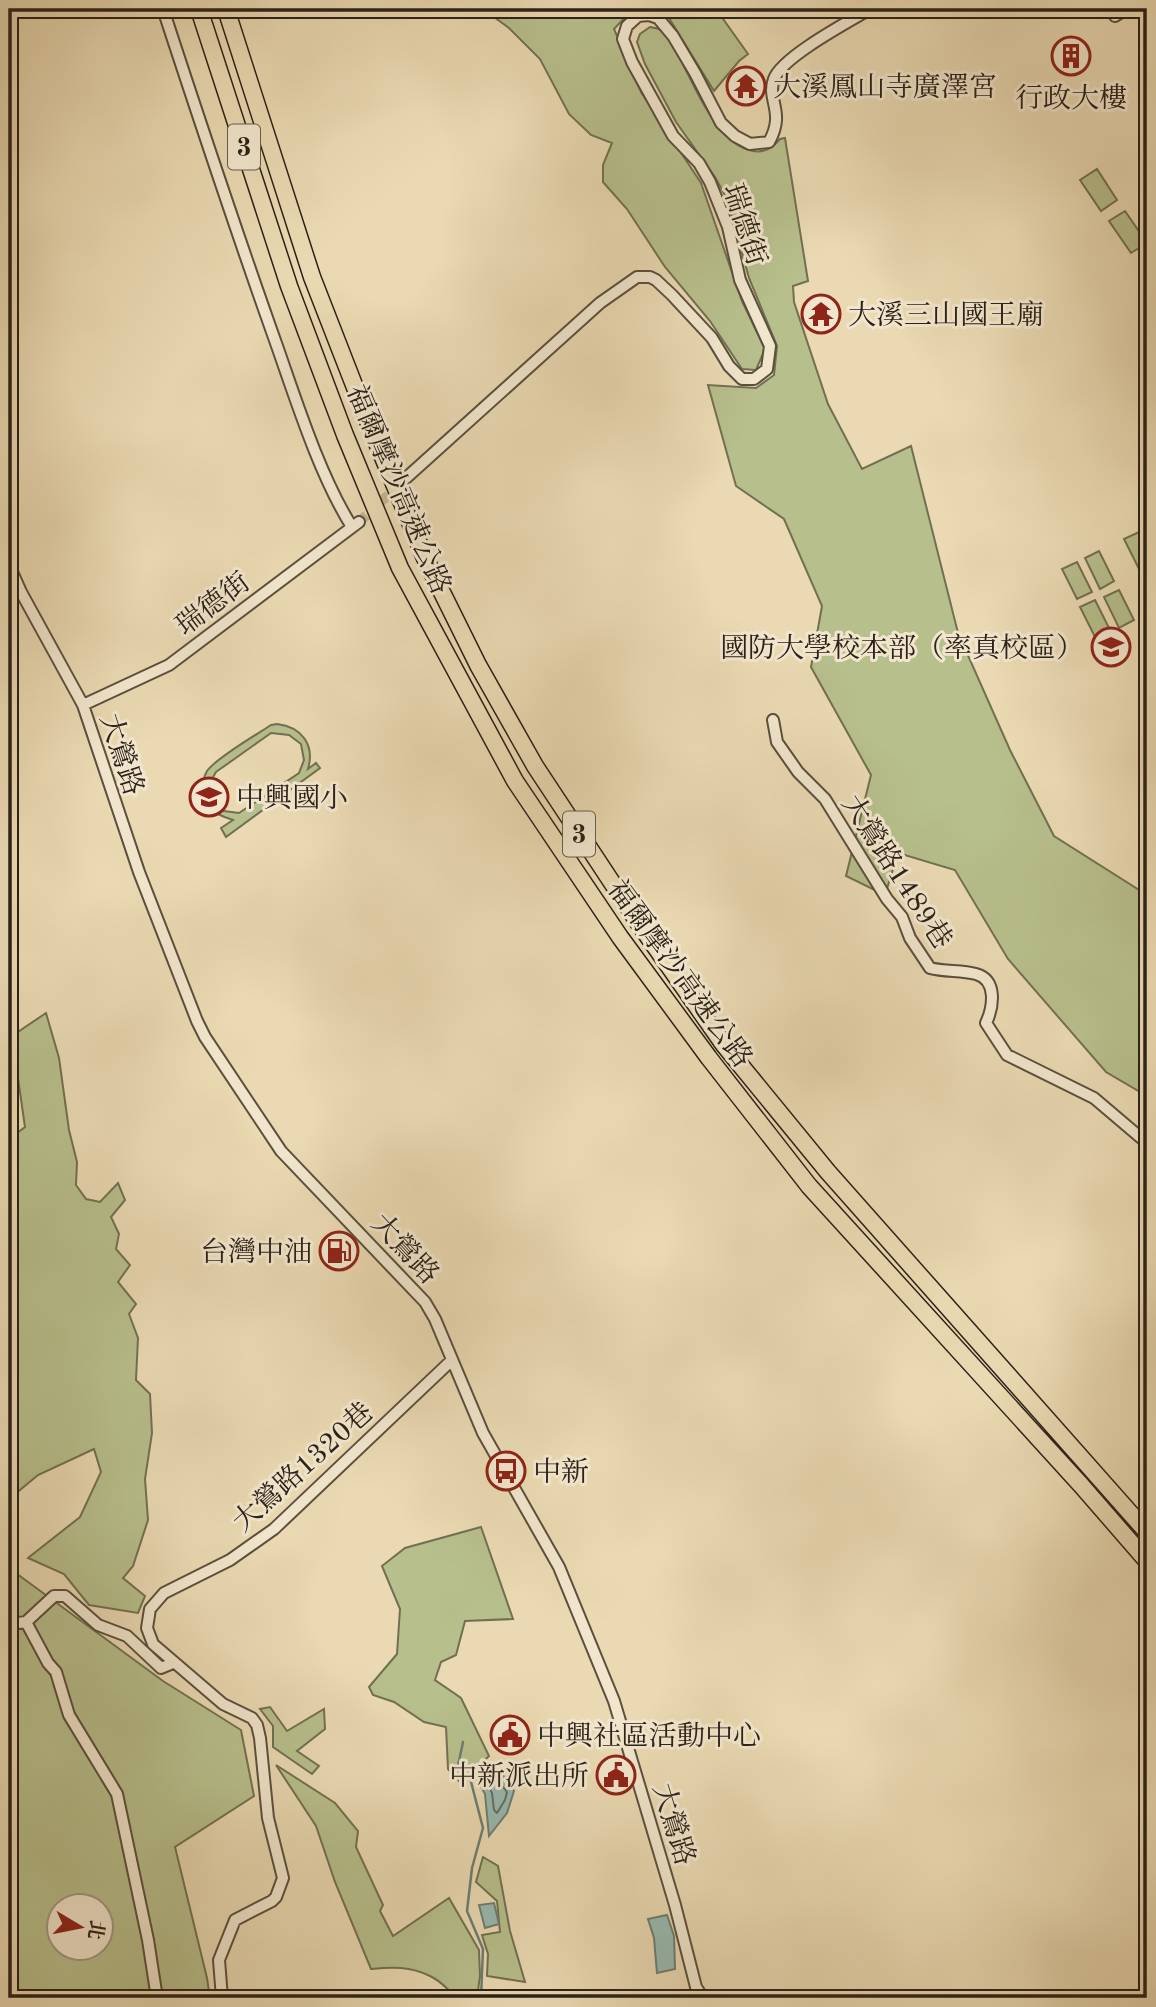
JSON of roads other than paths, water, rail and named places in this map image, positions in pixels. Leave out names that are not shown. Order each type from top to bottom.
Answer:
[{"type":"highway","name":"福爾摩沙高速公路","points":[[199,9],[289,286],[355,459],[400,568],[515,781],[620,937],[709,1058],[809,1186],[1147,1561]]},
{"type":"highway","name":"福爾摩沙高速公路","points":[[226,9],[312,277],[370,426],[425,558],[478,665],[535,766],[638,922],[724,1045],[828,1171],[1147,1532]]},
{"type":"street","name":"瑞德街","points":[[83,705],[169,665],[356,525],[338,505],[293,392],[234,226],[163,9]]},
{"type":"street","name":"瑞德街","points":[[406,478],[600,303],[637,277],[656,280],[679,302],[712,338],[729,366],[742,379],[754,379],[767,369],[770,346],[740,280],[728,227],[709,182],[699,163],[673,136],[632,62],[623,39],[627,26],[638,16],[658,18],[673,36],[721,123],[750,144],[769,142],[777,129],[773,80],[783,66],[870,9]]},
{"type":"street","points":[[1115,16],[1126,9]]},
{"type":"street","name":"大鶯路","points":[[9,565],[83,705],[143,883],[205,1037],[281,1151],[425,1302],[435,1319],[488,1443],[559,1567],[614,1701],[676,1905],[696,1987],[703,1998]]},
{"type":"street","name":"大鶯路1489巷","points":[[773,720],[778,742],[798,772],[825,799],[887,900],[902,917],[910,938],[930,968],[975,974],[986,982],[993,996],[992,1011],[986,1023],[1007,1055],[1094,1098],[1147,1143]]},
{"type":"street","name":"大鶯路1320巷","points":[[222,1998],[219,1960],[234,1920],[272,1901],[283,1878],[268,1818],[257,1725],[252,1718],[223,1704],[173,1663],[149,1637],[147,1620],[150,1609],[164,1593],[230,1560],[274,1529],[452,1360]]},
{"type":"street","points":[[9,1624],[26,1622],[54,1596],[65,1596],[98,1625],[127,1636],[161,1668],[173,1663]]},
{"type":"street","points":[[26,1622],[48,1663],[56,1672],[69,1715],[117,1794],[148,1940],[157,1998]]},
{"type":"water","points":[[493,1771],[503,1775],[514,1791],[507,1813],[489,1836],[485,1794],[476,1777]]},
{"type":"water","points":[[494,1903],[499,1924],[485,1928],[479,1905]]},
{"type":"water","points":[[667,1915],[674,1936],[675,1969],[657,1973],[654,1938],[648,1919]]},
{"type":"waterway","points":[[463,1742],[458,1766],[470,1778],[483,1828],[472,1868],[467,1911],[483,1949],[481,1998]]},
{"type":"tunnel","points":[[359,522],[399,485]]},
{"type":"place","name":"行政大樓","points":[[1071,56]]},
{"type":"place","name":"大溪鳳山寺廣澤宮","points":[[746,86]]},
{"type":"place","name":"大溪三山國王廟","points":[[821,314]]},
{"type":"place","name":"國防大學校本部（率真校區）","points":[[1111,647]]},
{"type":"place","name":"中興國小","points":[[209,797]]},
{"type":"place","name":"台灣中油","points":[[339,1251]]},
{"type":"place","name":"中新","points":[[506,1471]]},
{"type":"place","name":"中興社區活動中心","points":[[510,1735]]},
{"type":"place","name":"中新派出所","points":[[616,1775]]}]
